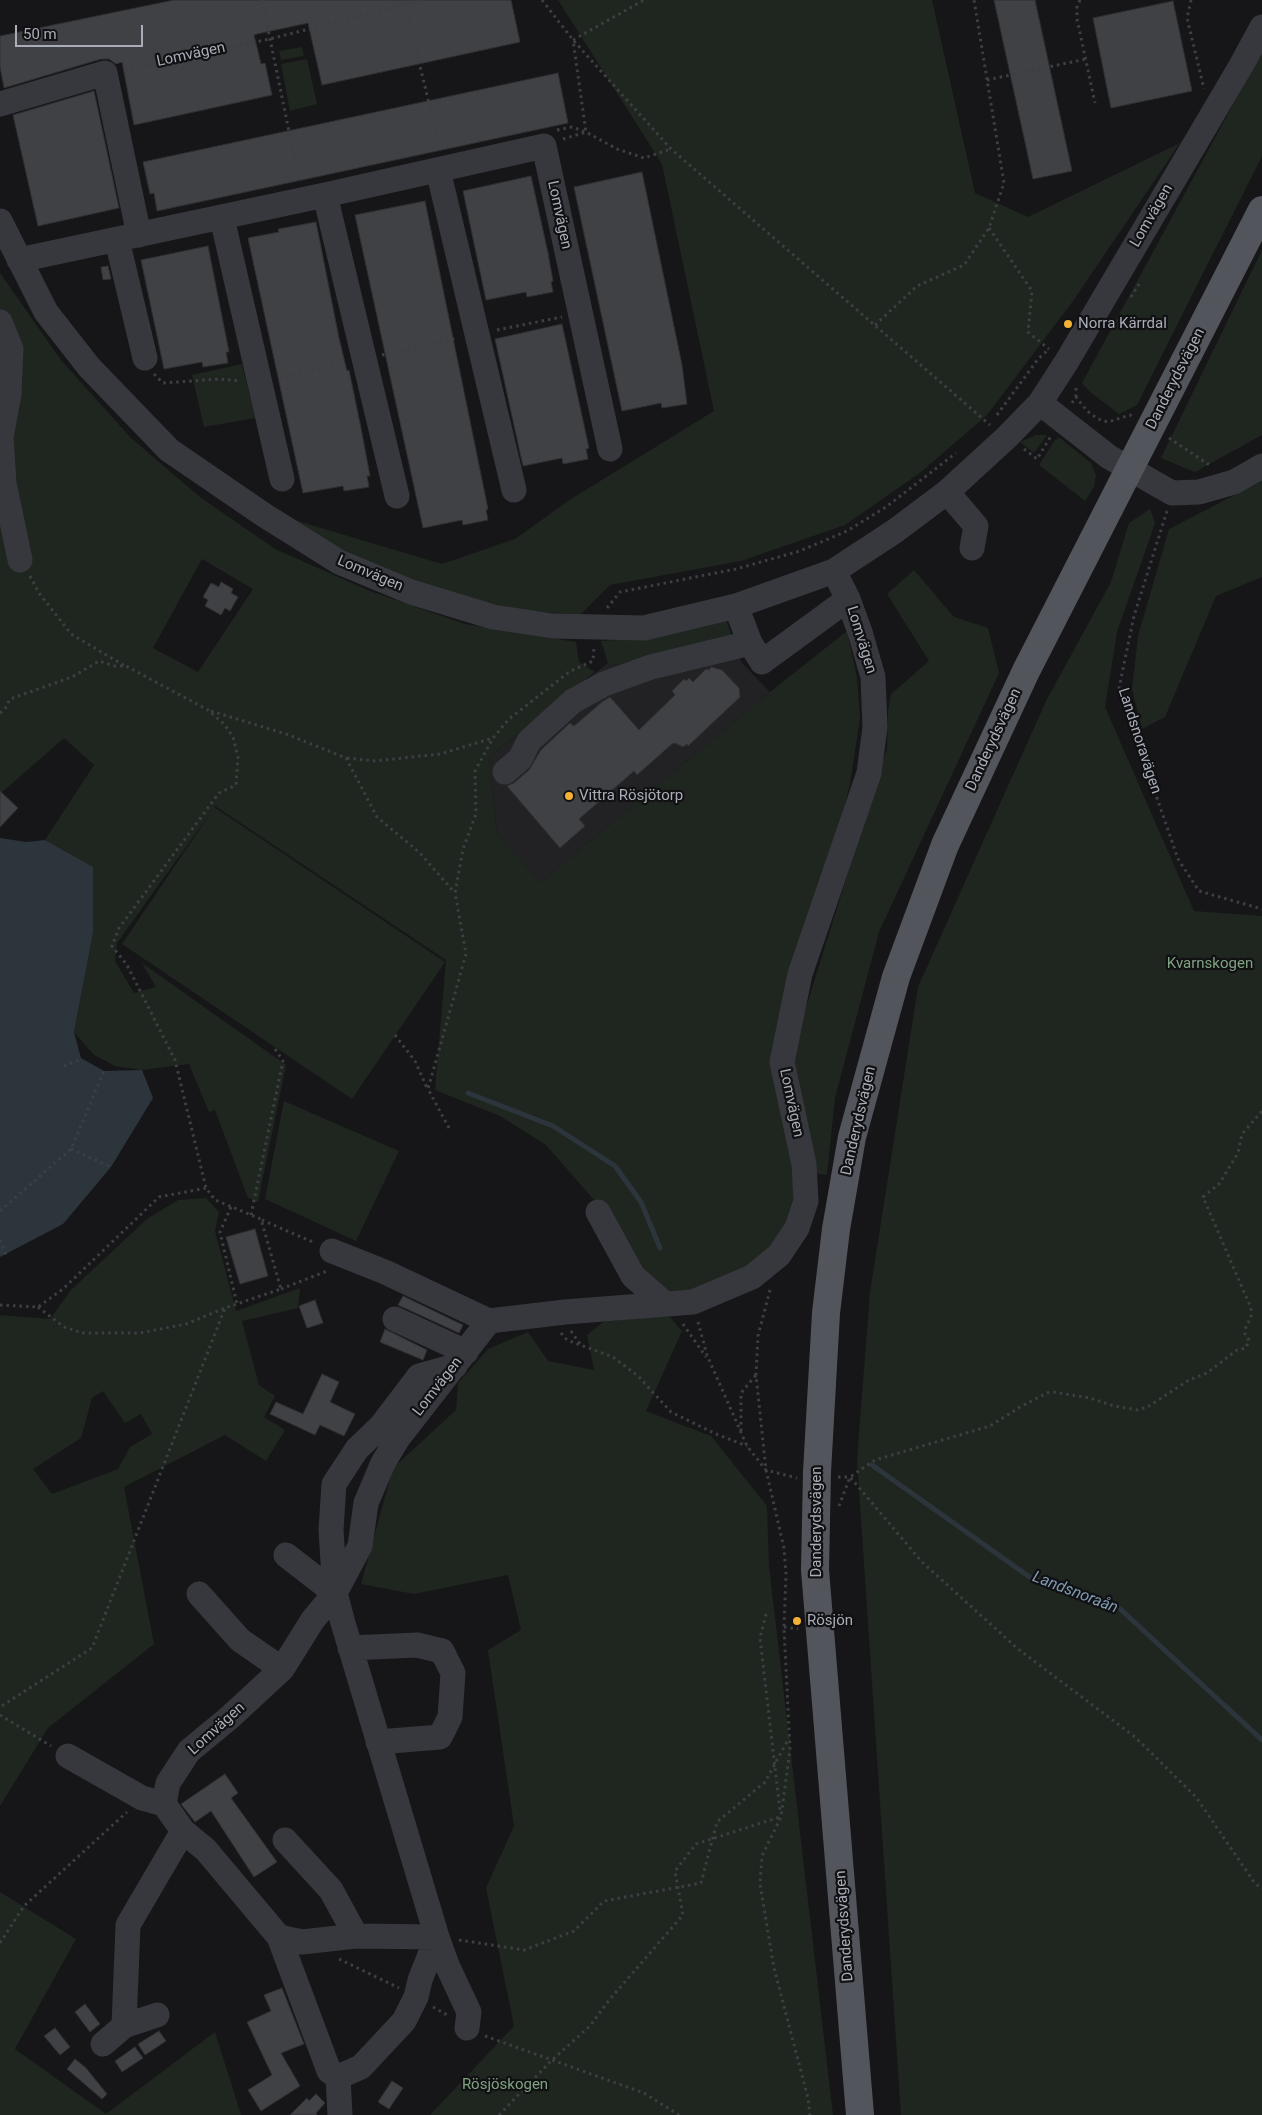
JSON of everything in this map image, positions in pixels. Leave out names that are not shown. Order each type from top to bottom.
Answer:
[{"type":"main road","name":"Danderydsvägen","points":[[860,2115],[815,1570],[826,1313],[836,1229],[852,1137],[896,977],[946,845],[1026,671],[1262,210]]},
{"type":"street","name":"Lomvägen","points":[[0,221],[46,312],[82,359],[169,450],[264,515],[339,562],[411,592],[494,617],[553,626],[644,628],[736,606],[834,571],[896,531],[947,492],[1040,403],[1072,353],[1262,27]]},
{"type":"street","points":[[0,104],[105,73],[145,358]]},
{"type":"street","points":[[20,260],[314,198],[544,146]]},
{"type":"street","name":"Lomvägen","points":[[544,146],[610,449]]},
{"type":"street","points":[[441,170],[514,490]]},
{"type":"street","points":[[314,198],[398,496]]},
{"type":"street","points":[[222,218],[282,479]]},
{"type":"street","points":[[0,322],[11,349],[9,394],[1,437],[4,483],[20,560]]},
{"type":"street","points":[[1040,403],[1109,457],[1172,493],[1199,492],[1234,482],[1262,466]]},
{"type":"street","points":[[947,492],[976,526],[972,548]]},
{"type":"street","name":"Lomvägen","points":[[153,1801],[168,1784],[189,1750],[230,1718],[282,1669],[312,1621],[335,1593],[360,1546],[366,1504],[383,1463],[389,1432],[460,1359],[489,1321],[533,1315],[693,1302],[752,1277],[779,1255],[797,1228],[806,1202],[804,1164],[782,1062],[800,974],[869,773],[875,727],[873,677],[848,599],[834,571]]},
{"type":"street","points":[[736,606],[750,643],[762,662],[848,599]]},
{"type":"street","points":[[505,772],[520,759],[529,741],[574,701],[604,684],[651,667],[750,643]]},
{"type":"street","points":[[598,1212],[633,1276],[665,1304]]},
{"type":"street","points":[[332,1251],[385,1272],[489,1321]]},
{"type":"street","points":[[395,1319],[460,1359]]},
{"type":"street","points":[[389,1432],[357,1450],[334,1484],[331,1530],[335,1593],[437,1937],[447,1965],[469,2012],[467,2028]]},
{"type":"street","points":[[286,1555],[335,1593]]},
{"type":"street","points":[[199,1594],[240,1640],[282,1669]]},
{"type":"street","points":[[350,1648],[416,1645],[442,1651],[453,1673],[450,1717],[440,1737],[378,1742]]},
{"type":"street","points":[[68,1756],[153,1801],[183,1831],[206,1850],[279,1938],[329,2071],[338,2077]]},
{"type":"street","points":[[124,2026],[128,1925],[183,1831]]},
{"type":"street","points":[[284,1840],[331,1890],[356,1936]]},
{"type":"street","points":[[279,1938],[302,1942],[356,1936],[437,1937]]},
{"type":"street","points":[[338,2077],[361,2067],[404,2021],[416,1996],[420,1980],[437,1937]]},
{"type":"street","points":[[103,2044],[124,2026],[157,2015]]},
{"type":"street","points":[[338,2077],[340,2115]]},
{"type":"path","points":[[262,0],[270,39],[314,198]]},
{"type":"path","name":"Lomvägen","points":[[105,73],[270,39],[422,0]]},
{"type":"path","points":[[542,0],[573,40],[671,149],[990,425]]},
{"type":"path","points":[[573,40],[644,0]]},
{"type":"path","points":[[875,325],[916,286],[964,266],[989,228],[1004,183],[974,0]]},
{"type":"path","points":[[1080,0],[1077,7],[1077,19],[1095,103]]},
{"type":"path","points":[[1192,0],[1187,18],[1204,90]]},
{"type":"path","points":[[405,4],[441,170]]},
{"type":"path","points":[[573,40],[586,132]]},
{"type":"path","points":[[987,80],[1086,59]]},
{"type":"path","points":[[544,146],[586,132],[616,149],[644,158],[671,149]]},
{"type":"path","points":[[989,228],[1032,291],[1028,332],[1050,349]]},
{"type":"path","points":[[983,431],[990,425],[1038,359],[1050,349],[1055,341]]},
{"type":"path","points":[[1061,419],[1076,397],[1098,419],[1108,422],[1130,415],[1152,426],[1234,482]]},
{"type":"path","points":[[602,616],[620,592],[736,569],[800,551],[847,531],[886,507],[962,448]]},
{"type":"path","name":"Landsnoravägen","points":[[1172,493],[1134,616],[1119,688],[1178,859],[1199,890],[1262,909]]},
{"type":"path","points":[[20,560],[39,593],[71,634],[208,710],[286,734],[346,758],[375,761],[440,754],[493,738]]},
{"type":"path","points":[[428,1089],[466,954],[455,893],[463,849],[476,814],[475,771],[493,738],[509,719],[569,672],[593,661],[594,641]]},
{"type":"path","points":[[0,713],[6,710],[10,699],[72,677],[99,661],[115,666],[126,666]]},
{"type":"path","points":[[208,710],[224,724],[233,737],[238,757],[236,785],[219,793],[119,928],[112,946],[127,966],[175,1060],[206,1188],[215,1200],[332,1251]]},
{"type":"path","points":[[346,758],[377,817],[420,853],[455,893]]},
{"type":"path","points":[[395,1035],[415,1061],[450,1128]]},
{"type":"path","points":[[251,1215],[283,1061],[273,1046]]},
{"type":"path","points":[[64,1066],[81,1058]]},
{"type":"path","points":[[0,1211],[71,1149],[104,1071]]},
{"type":"path","points":[[836,1477],[850,1477],[875,1460],[990,1426],[1047,1393],[1053,1392],[1090,1398],[1114,1406],[1138,1410],[1149,1406],[1189,1380],[1208,1373],[1237,1350],[1246,1348],[1249,1340],[1245,1336],[1245,1329],[1251,1317],[1251,1308],[1203,1198],[1219,1184],[1238,1153],[1242,1134],[1262,1111]]},
{"type":"path","points":[[71,1149],[111,1167]]},
{"type":"path","points":[[38,1307],[63,1289],[159,1197],[206,1188]]},
{"type":"path","points":[[231,1207],[220,1232],[237,1304]]},
{"type":"path","points":[[261,1219],[281,1288]]},
{"type":"path","points":[[0,1240],[6,1254]]},
{"type":"path","points":[[779,1255],[758,1336],[756,1375],[766,1470],[784,1548],[786,1574],[784,1626],[790,1749],[781,1817],[762,1856],[760,1884],[774,1968],[808,2098],[810,2115]]},
{"type":"path","points":[[0,1306],[38,1307],[64,1327],[83,1334],[140,1333],[186,1324],[356,1260]]},
{"type":"path","points":[[693,1302],[711,1364],[747,1446],[766,1470],[800,1478]]},
{"type":"path","points":[[665,1304],[684,1325],[711,1364]]},
{"type":"path","points":[[0,1707],[92,1648],[225,1308]]},
{"type":"path","points":[[533,1315],[542,1324],[562,1334],[567,1340],[613,1357],[638,1376],[671,1412],[716,1434],[747,1446]]},
{"type":"path","points":[[741,1433],[741,1393],[756,1375]]},
{"type":"path","points":[[850,1477],[922,1562],[1018,1649],[1135,1737],[1196,1797],[1254,1882],[1262,1890]]},
{"type":"path","points":[[766,1614],[760,1638],[781,1817]]},
{"type":"path","points":[[0,1715],[68,1756]]},
{"type":"path","points":[[437,1937],[524,1950],[574,1931],[604,1901],[701,1883],[717,1822],[765,1782],[789,1738]]},
{"type":"path","points":[[0,1944],[24,1906],[153,1801]]},
{"type":"path","points":[[499,2115],[552,2060],[590,2026],[610,1999],[683,1915],[676,1871],[696,1844],[781,1817]]},
{"type":"path","points":[[337,1958],[416,1996],[467,2028],[487,2037],[644,2093],[679,2115]]},
{"type":"shaded area","name":"Vittra Rösjötorp","points":[[733,640],[742,663],[770,692],[541,882],[497,834],[489,757],[608,663],[625,667]]},
{"type":"shaded area","points":[[0,838],[26,842],[45,840],[93,867],[93,933],[74,1032],[81,1058],[104,1071],[142,1070],[153,1098],[111,1167],[63,1224],[0,1257]]},
{"type":"green space","points":[[558,0],[932,0],[975,193],[1028,217],[1180,143],[1073,301],[987,415],[920,473],[845,525],[741,561],[610,585],[580,615],[508,609],[451,595],[353,557],[291,519],[442,564],[515,539],[571,499],[714,411],[662,164]]},
{"type":"green space","points":[[302,47],[304,56],[281,60],[279,51]]},
{"type":"green space","points":[[1262,51],[1262,156],[1137,405],[1119,414],[1090,392],[1082,383]]},
{"type":"green space","points":[[307,59],[317,104],[290,111],[281,64]]},
{"type":"green space","points":[[1262,250],[1262,435],[1195,472],[1161,458]]},
{"type":"green space","points":[[0,273],[61,360],[131,438],[200,497],[275,549],[370,591],[465,624],[576,642],[579,662],[595,672],[489,757],[497,834],[541,882],[770,692],[847,631],[857,677],[860,718],[850,785],[776,1065],[797,1187],[787,1225],[764,1263],[686,1293],[668,1291],[639,1268],[602,1209],[546,1145],[500,1116],[435,1090],[446,960],[215,806],[445,962],[352,1099],[122,944],[214,808],[117,943],[115,961],[134,993],[156,987],[142,963],[286,1065],[258,1202],[248,1198],[215,1110],[209,1112],[189,1064],[142,1070],[115,1066],[94,1055],[74,1032],[93,933],[93,867],[45,840],[94,765],[64,738],[0,794]],"holes":[[[202,559],[253,589],[198,672],[153,648]]]},
{"type":"green space","points":[[242,364],[255,418],[204,427],[192,375]]},
{"type":"green space","points":[[1036,435],[1047,435],[1034,453],[1020,442]]},
{"type":"green space","points":[[1060,438],[1091,463],[1096,475],[1094,487],[1085,501],[1039,465],[1055,440]]},
{"type":"green space","points":[[1262,481],[1262,577],[1216,596],[1165,717],[1142,729],[1132,689],[1138,636],[1169,529]]},
{"type":"green space","name":"Kvarnskogen","points":[[1150,509],[1155,523],[1117,632],[1105,707],[1194,911],[1262,916],[1262,2115],[901,2115],[857,1459],[870,1292],[918,987],[1046,701],[1111,582],[1129,523]]},
{"type":"green space","points":[[914,570],[954,617],[988,628],[999,673],[879,932],[835,1098],[827,1175],[813,1173],[803,1128],[793,1049],[887,748],[888,711],[891,694],[929,661],[887,594]]},
{"type":"green space","points":[[726,619],[733,640],[625,667],[608,663],[601,641],[659,637]]},
{"type":"green space","points":[[284,1101],[399,1151],[356,1241],[265,1199]]},
{"type":"green space","points":[[206,1198],[219,1212],[215,1231],[236,1311],[300,1288],[298,1308],[242,1321],[259,1385],[275,1396],[264,1417],[285,1430],[266,1461],[225,1435],[124,1487],[154,1644],[48,1728],[0,1806],[0,1315],[50,1319],[71,1290],[147,1219],[178,1200]],"holes":[[[103,1391],[125,1423],[141,1414],[152,1434],[130,1447],[118,1469],[52,1494],[33,1469],[81,1438],[92,1398]]]},
{"type":"green space","name":"Rösjöskogen","points":[[668,1315],[682,1331],[646,1411],[711,1436],[767,1506],[769,1566],[833,2115],[430,2115],[514,2026],[486,1888],[514,1826],[488,1650],[521,1630],[508,1575],[414,1594],[361,1584],[393,1468],[456,1410],[458,1383],[488,1349],[528,1332],[548,1361],[594,1370],[587,1335],[603,1322]]},
{"type":"green space","points":[[0,1892],[76,1939],[15,2049],[106,2114],[215,2032],[241,2115],[0,2115]]},
{"type":"building","points":[[174,0],[511,0],[520,42],[322,85],[308,23],[254,35],[261,64],[265,63],[272,95],[134,125],[122,62],[116,64],[109,59],[101,59],[4,88],[0,67],[0,36]]},
{"type":"building","points":[[994,0],[1035,0],[1072,171],[1033,179]]},
{"type":"building","points":[[1173,1],[1192,91],[1111,108],[1093,18]]},
{"type":"building","points":[[558,73],[568,123],[157,211],[154,193],[150,194],[143,162]]},
{"type":"building","points":[[94,91],[119,208],[38,226],[13,115]]},
{"type":"building","points":[[642,172],[682,365],[687,404],[662,408],[661,403],[622,411],[574,187]]},
{"type":"building","points":[[531,176],[548,253],[553,292],[527,297],[526,292],[486,300],[463,191]]},
{"type":"building","points":[[425,201],[488,509],[486,510],[488,520],[463,525],[462,520],[423,528],[355,215]]},
{"type":"building","points":[[316,222],[339,338],[347,371],[349,370],[370,476],[367,476],[369,487],[344,491],[343,486],[303,493],[248,238],[279,232],[278,229]]},
{"type":"building","points":[[208,246],[229,352],[226,352],[228,363],[203,367],[202,362],[164,369],[141,260]]},
{"type":"building","points":[[108,266],[111,279],[103,280],[101,267]]},
{"type":"building","points":[[562,324],[589,448],[586,449],[588,459],[563,464],[562,458],[523,466],[495,339]]},
{"type":"building","points":[[221,582],[233,589],[231,593],[238,597],[230,611],[225,608],[221,615],[205,606],[208,600],[203,597],[211,583],[219,587]]},
{"type":"building","points":[[711,667],[722,670],[739,688],[740,697],[688,746],[687,744],[683,747],[675,743],[672,744],[637,775],[634,771],[579,819],[585,826],[560,848],[507,786],[514,783],[529,770],[541,750],[570,723],[574,726],[610,697],[639,730],[675,695],[672,691],[684,679],[686,681],[689,678],[693,682],[706,669],[709,670]]},
{"type":"building","points":[[0,791],[18,808],[0,827]]},
{"type":"building","points":[[255,1229],[268,1276],[240,1284],[226,1237]]},
{"type":"building","points":[[403,1296],[463,1325],[459,1333],[398,1305]]},
{"type":"building","points":[[315,1300],[323,1323],[307,1328],[299,1306]]},
{"type":"building","points":[[385,1329],[427,1350],[423,1360],[380,1342]]},
{"type":"building","points":[[322,1374],[339,1382],[330,1402],[355,1414],[344,1436],[320,1425],[315,1435],[270,1414],[276,1402],[303,1414]]},
{"type":"building","points":[[225,1774],[238,1793],[231,1798],[277,1862],[254,1877],[211,1811],[195,1822],[181,1804]]},
{"type":"building","points":[[282,1988],[304,2044],[281,2053],[300,2086],[261,2111],[248,2090],[272,2075],[247,2022],[271,2011],[264,1995]]},
{"type":"building","points":[[85,2004],[100,2024],[90,2032],[75,2012]]},
{"type":"building","points":[[55,2028],[70,2047],[60,2055],[44,2036]]},
{"type":"building","points":[[159,2031],[166,2041],[145,2055],[138,2044]]},
{"type":"building","points":[[135,2047],[143,2058],[122,2072],[115,2061]]},
{"type":"building","points":[[75,2059],[86,2068],[107,2094],[102,2099],[67,2069]]},
{"type":"building","points":[[392,2081],[403,2088],[389,2109],[378,2102]]},
{"type":"building","points":[[316,2094],[325,2103],[316,2113],[317,2115],[290,2115],[307,2098],[309,2101]]},
{"type":"waterway","points":[[468,1093],[553,1126],[615,1166],[641,1202],[660,1248]]},
{"type":"waterway","name":"Landsnoraån","points":[[872,1465],[1031,1578],[1117,1606],[1262,1740]]},
{"type":"place","name":"Norra Kärrdal","points":[[1068,324]]},
{"type":"place","name":"Vittra Rösjötorp","points":[[569,796]]},
{"type":"place","name":"Rösjön","points":[[797,1621]]}]
